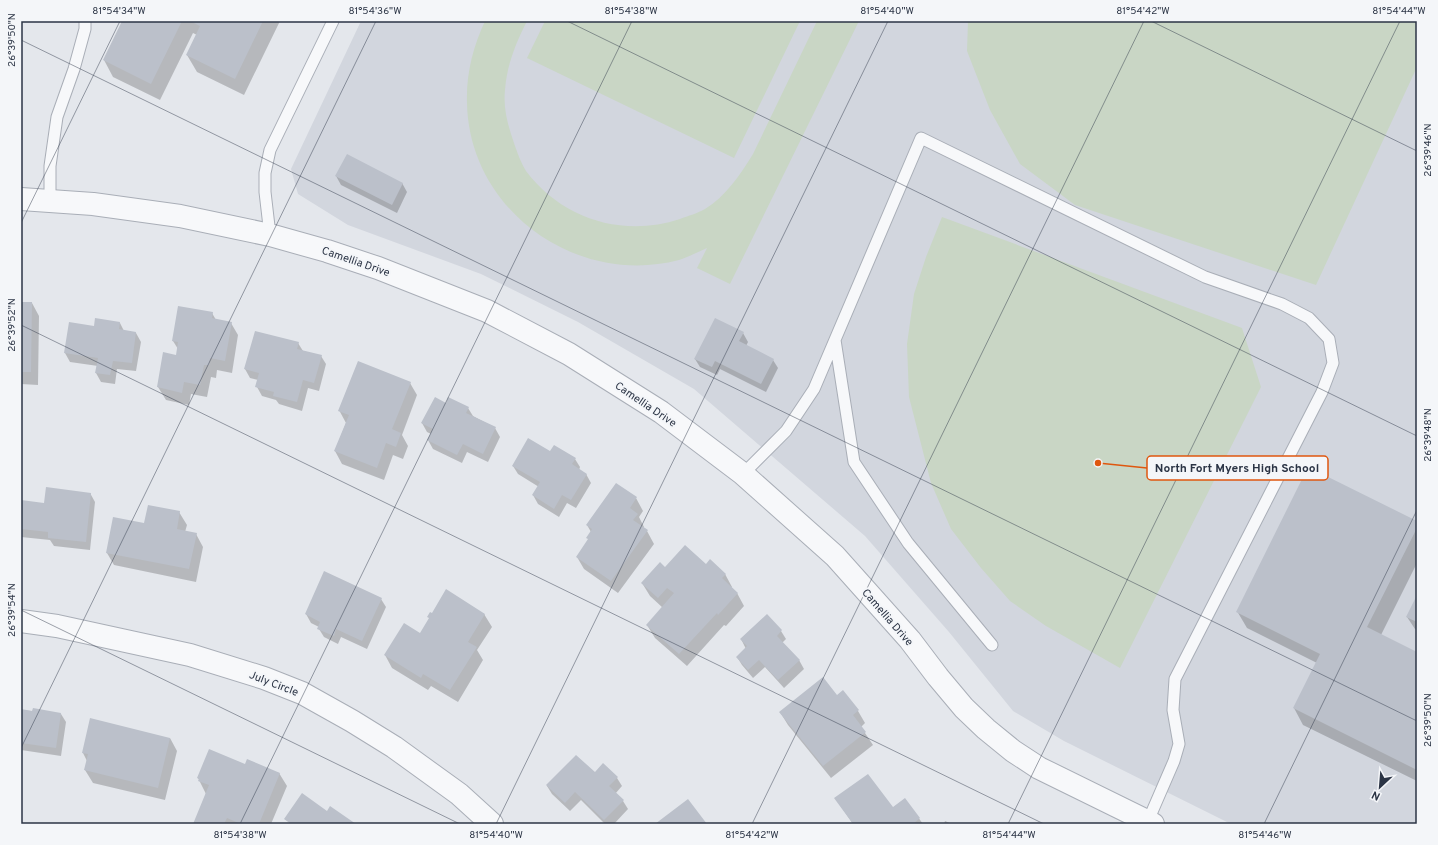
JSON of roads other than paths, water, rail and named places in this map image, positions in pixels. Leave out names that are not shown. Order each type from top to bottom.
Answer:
[{"type":"street","name":"Camellia Drive","points":[[21,199],[93,204],[180,216],[270,236],[328,251],[378,268],[487,311],[569,354],[654,408],[743,474],[835,556],[910,640],[964,708],[1013,752],[1039,768],[1150,823]]},
{"type":"street","name":"July Circle","points":[[21,621],[57,626],[190,655],[264,678],[302,693],[352,721],[394,748],[459,794],[492,824]]},
{"type":"lane","points":[[50,201],[50,166],[57,117],[74,69],[85,29],[85,21]]},
{"type":"lane","points":[[270,236],[265,192],[265,173],[270,150],[333,21]]},
{"type":"lane","points":[[743,474],[786,430],[814,389],[921,138],[1205,276],[1282,304],[1309,318],[1329,339],[1332,363],[1322,392],[1175,679],[1173,710],[1179,744],[1150,823]]},
{"type":"lane","points":[[835,340],[854,462],[908,543],[992,646]]},
{"type":"place","name":"North Fort Myers High School","points":[[1098,463]]}]
